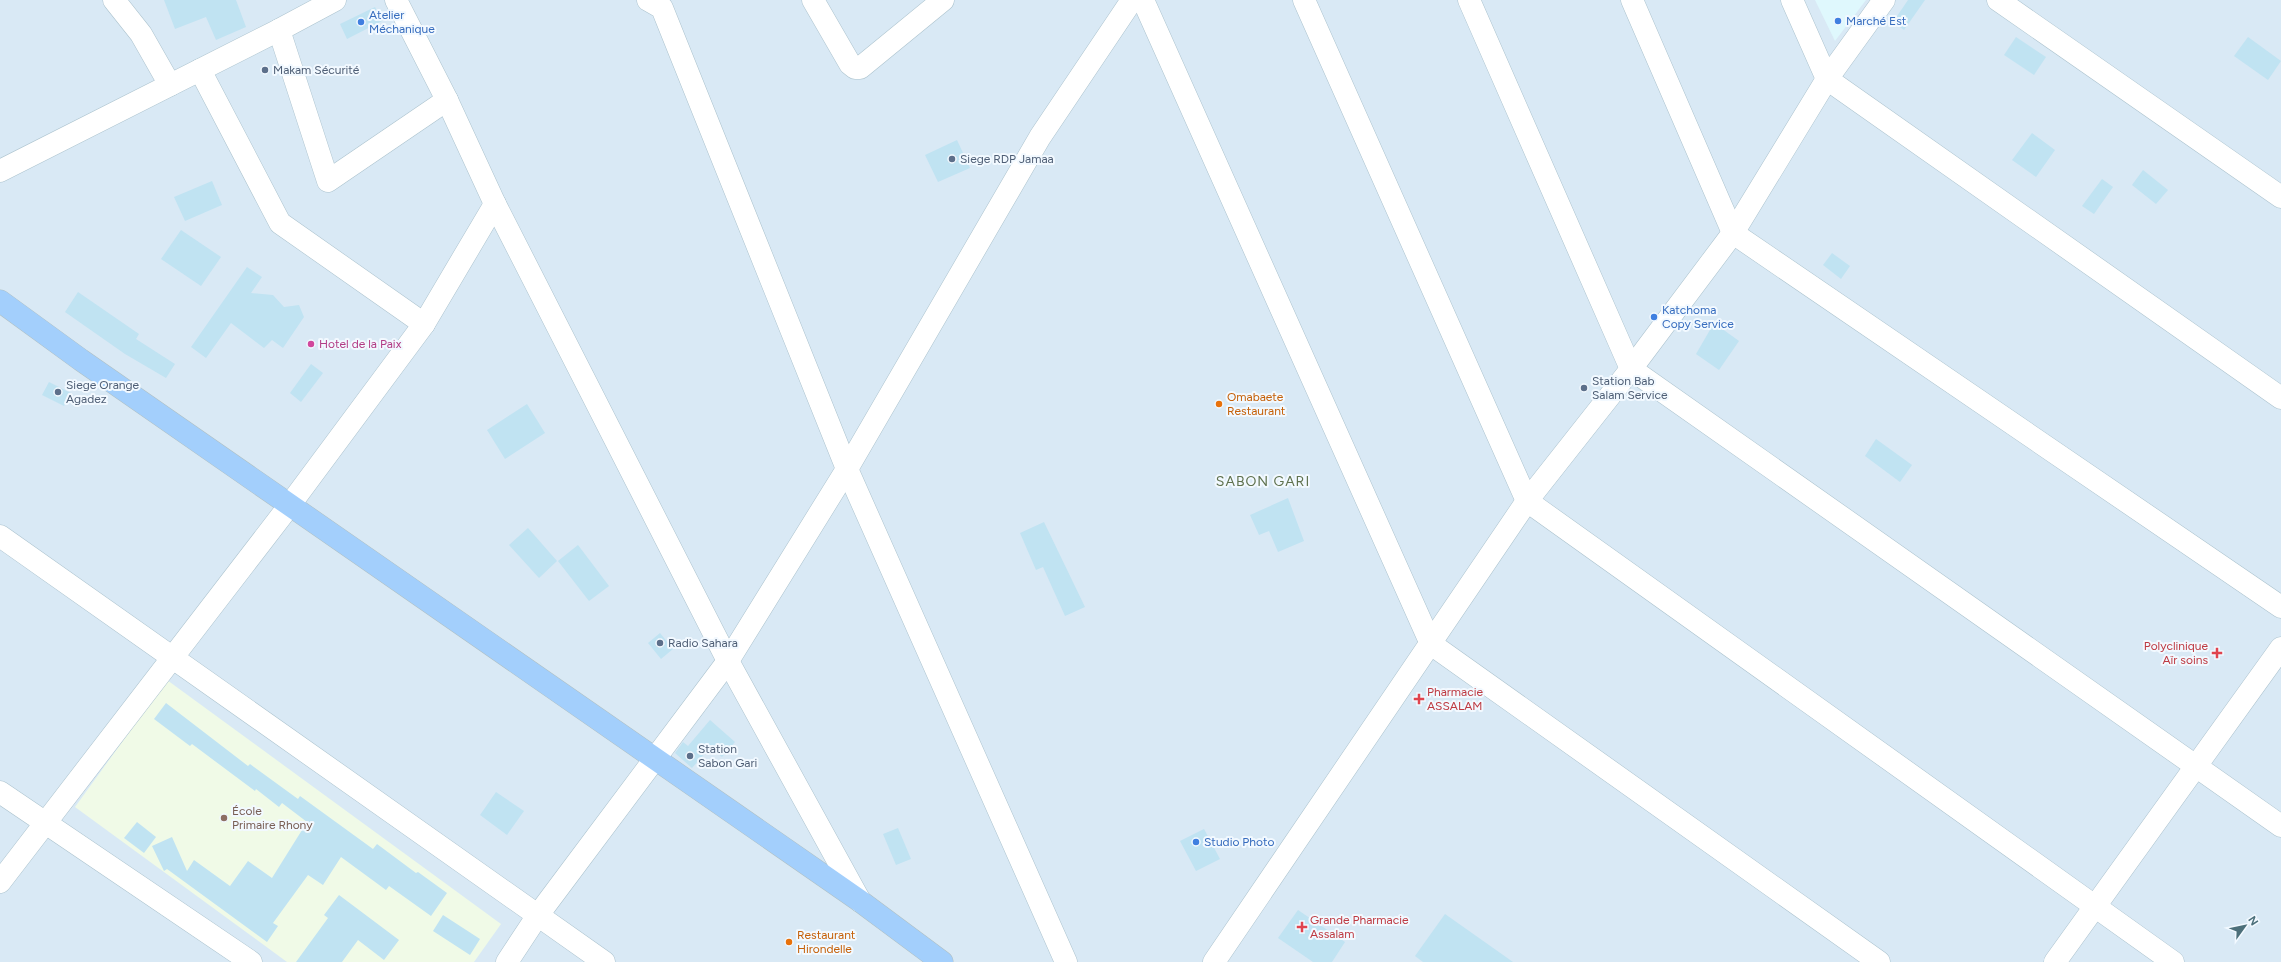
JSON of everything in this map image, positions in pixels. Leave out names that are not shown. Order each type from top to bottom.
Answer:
[{"type":"main road","points":[[0,301],[81,360],[289,506],[860,901],[942,962]]},
{"type":"street","points":[[114,0],[141,34],[170,85]]},
{"type":"street","points":[[396,0],[447,100],[495,204],[728,660],[860,901]]},
{"type":"street","points":[[648,0],[662,8],[847,469],[1066,962]]},
{"type":"street","points":[[813,0],[850,64],[855,68],[860,68],[943,0]]},
{"type":"street","points":[[507,962],[538,915],[728,660],[847,469],[1040,136],[1132,0]]},
{"type":"street","points":[[1143,0],[1431,644],[1879,962]]},
{"type":"street","points":[[1304,0],[1528,501],[2173,962]]},
{"type":"street","points":[[1469,0],[1631,369],[2281,826]]},
{"type":"street","points":[[1632,0],[1733,233],[2281,607]]},
{"type":"street","points":[[1792,0],[1826,79],[2281,398]]},
{"type":"street","points":[[1214,962],[1528,501],[1631,369],[1733,233],[1826,79],[1884,0]]},
{"type":"street","points":[[1998,0],[2281,197]]},
{"type":"street","points":[[0,171],[279,30],[326,2]]},
{"type":"street","points":[[279,30],[328,182],[447,100]]},
{"type":"street","points":[[200,70],[280,223],[424,324]]},
{"type":"street","points":[[0,882],[43,823],[173,658],[289,506],[424,324],[495,204]]},
{"type":"street","points":[[0,536],[604,962]]},
{"type":"street","points":[[2055,962],[2281,648]]},
{"type":"street","points":[[0,792],[43,823],[251,962]]},
{"type":"shaded area","points":[[0,0],[2281,0],[2281,962],[0,962]]},
{"type":"shaded area","name":"Marché Est","points":[[1815,0],[1866,0],[1835,41]]},
{"type":"shaded area","name":"École Primaire Rhony","points":[[167,680],[501,924],[474,962],[287,962],[75,807]]},
{"type":"building","points":[[164,0],[236,0],[246,27],[216,40],[206,17],[175,29]]},
{"type":"building","points":[[1908,0],[1925,0],[1904,30],[1893,22]]},
{"type":"building","points":[[375,7],[382,21],[347,39],[340,24]]},
{"type":"building","points":[[2016,37],[2046,57],[2034,75],[2004,55]]},
{"type":"building","points":[[2248,37],[2281,61],[2268,80],[2234,56]]},
{"type":"building","points":[[2032,133],[2055,150],[2036,177],[2012,160]]},
{"type":"building","points":[[957,140],[970,168],[938,182],[925,155]]},
{"type":"building","points":[[2143,170],[2168,190],[2156,204],[2132,185]]},
{"type":"building","points":[[2102,179],[2113,187],[2094,214],[2082,206]]},
{"type":"building","points":[[212,181],[222,205],[185,221],[174,197]]},
{"type":"building","points":[[181,230],[221,257],[201,286],[161,259]]},
{"type":"building","points":[[1832,253],[1850,266],[1841,279],[1823,265]]},
{"type":"building","points":[[247,267],[262,277],[251,293],[273,295],[284,307],[299,305],[304,317],[283,348],[272,340],[264,348],[231,323],[206,358],[191,347]]},
{"type":"building","points":[[78,292],[139,334],[136,339],[175,364],[166,378],[125,354],[65,312]]},
{"type":"building","points":[[1714,323],[1739,341],[1719,370],[1696,354]]},
{"type":"building","points":[[311,364],[323,373],[301,402],[290,393]]},
{"type":"building","points":[[49,382],[71,393],[64,406],[42,395]]},
{"type":"building","points":[[527,404],[545,433],[505,459],[487,430]]},
{"type":"building","points":[[1876,439],[1912,465],[1900,482],[1865,456]]},
{"type":"building","points":[[1288,498],[1304,541],[1278,552],[1269,531],[1259,535],[1250,515]]},
{"type":"building","points":[[1044,522],[1085,607],[1065,616],[1043,567],[1036,570],[1020,533]]},
{"type":"building","points":[[528,528],[557,561],[539,578],[509,545]]},
{"type":"building","points":[[578,545],[609,586],[589,601],[558,561]]},
{"type":"building","points":[[660,633],[673,649],[661,659],[648,643]]},
{"type":"building","points":[[166,703],[248,766],[250,764],[298,799],[300,796],[373,849],[377,844],[416,873],[418,872],[447,893],[431,916],[389,886],[386,890],[341,857],[323,885],[308,875],[273,923],[278,926],[267,942],[167,869],[164,871],[152,846],[172,837],[187,871],[194,860],[230,886],[248,861],[272,878],[307,822],[282,803],[279,807],[256,789],[255,791],[192,744],[190,746],[154,719]]},
{"type":"building","points":[[710,720],[735,742],[722,757],[710,747],[692,768],[675,753],[683,742],[688,746]]},
{"type":"building","points":[[496,792],[524,811],[507,835],[480,815]]},
{"type":"building","points":[[137,822],[156,837],[144,853],[124,838]]},
{"type":"building","points":[[898,828],[911,859],[896,865],[883,834]]},
{"type":"building","points":[[1204,829],[1220,859],[1196,871],[1180,841]]},
{"type":"building","points":[[339,895],[399,940],[384,960],[358,940],[342,962],[296,962],[328,918],[324,915]]},
{"type":"building","points":[[1298,910],[1345,942],[1332,962],[1313,962],[1278,938]]},
{"type":"building","points":[[1445,914],[1513,962],[1423,962],[1415,956]]},
{"type":"building","points":[[443,915],[480,939],[470,955],[433,931]]},
{"type":"place","name":"Marché Est","points":[[1838,21]]},
{"type":"place","name":"Atelier Méchanique","points":[[361,22]]},
{"type":"place","name":"Makam Sécurité","points":[[265,70]]},
{"type":"place","name":"Siege RDP Jamaa","points":[[952,159]]},
{"type":"place","name":"Katchoma Copy Service","points":[[1654,317]]},
{"type":"place","name":"Hotel de la Paix","points":[[311,344]]},
{"type":"place","name":"Station Bab Salam Service","points":[[1584,388]]},
{"type":"place","name":"Siege Orange Agadez","points":[[58,392]]},
{"type":"place","name":"Omabaete Restaurant","points":[[1219,404]]},
{"type":"place","name":"Radio Sahara","points":[[660,643]]},
{"type":"place","name":"Polyclinique Aïr soins","points":[[2217,653]]},
{"type":"place","name":"Pharmacie ASSALAM","points":[[1419,699]]},
{"type":"place","name":"Station Sabon Gari","points":[[690,756]]},
{"type":"place","name":"École Primaire Rhony","points":[[224,818]]},
{"type":"place","name":"Studio Photo","points":[[1196,842]]},
{"type":"place","name":"Grande Pharmacie Assalam","points":[[1302,927]]},
{"type":"place","name":"Restaurant Hirondelle","points":[[789,942]]},
{"type":"district","name":"SABON GARI","points":[[1263,481]]}]
